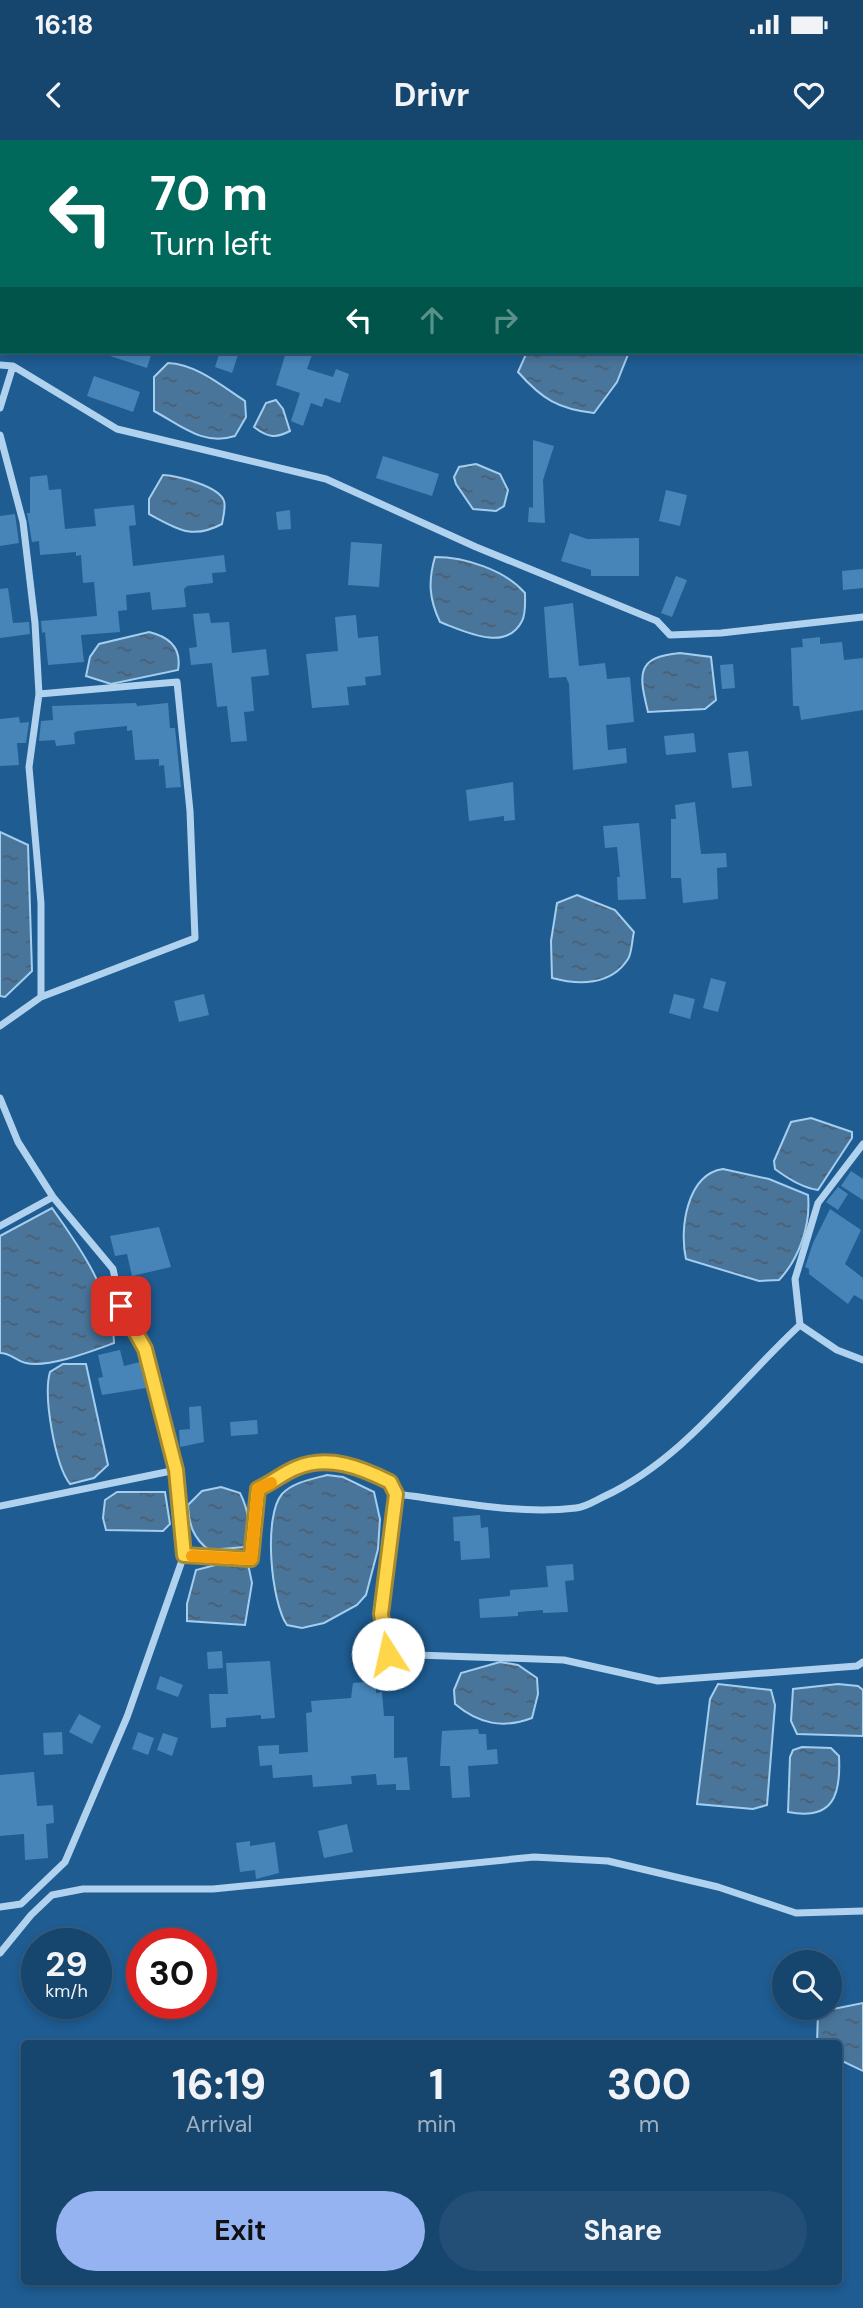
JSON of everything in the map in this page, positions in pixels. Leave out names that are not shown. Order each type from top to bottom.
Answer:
[{"type":"street","points":[[0,365],[13,366],[117,429],[326,479],[476,547],[657,621],[670,635],[721,633],[863,617]]},
{"type":"street","points":[[0,408],[13,366]]},
{"type":"street","points":[[0,435],[23,522],[35,623],[38,694],[29,767],[41,903],[41,997]]},
{"type":"street","points":[[0,1026],[41,997],[195,938],[190,811],[177,682],[38,694]]},
{"type":"street","points":[[0,1098],[18,1142],[53,1197],[113,1269],[121,1306],[145,1349],[176,1470],[184,1555],[127,1717],[65,1862],[21,1904],[0,1908]]},
{"type":"street","points":[[863,1144],[818,1203],[795,1279],[800,1325],[837,1350],[863,1360]]},
{"type":"street","points":[[0,1226],[53,1197]]},
{"type":"street","points":[[396,1494],[515,1507],[579,1508],[638,1481],[728,1401],[770,1353],[800,1325]]},
{"type":"street","points":[[184,1555],[251,1559],[258,1489],[296,1468],[320,1462],[346,1464],[390,1482],[396,1494],[381,1614],[388,1654],[564,1660],[658,1681],[788,1673],[857,1666],[863,1662]]},
{"type":"street","points":[[0,1506],[176,1470]]},
{"type":"street","points":[[0,1953],[31,1915],[52,1895],[83,1889],[214,1889],[534,1857],[608,1861],[718,1887],[796,1913],[863,1911]]},
{"type":"water","points":[[526,354],[628,354],[617,382],[594,413],[570,409],[552,401],[518,372]]},
{"type":"water","points":[[168,363],[189,367],[245,401],[246,417],[235,436],[213,438],[193,433],[154,411],[154,377]]},
{"type":"water","points":[[276,400],[283,409],[290,431],[271,436],[254,427],[266,403]]},
{"type":"water","points":[[476,464],[500,474],[508,490],[504,506],[496,511],[473,509],[456,484],[454,477],[459,467]]},
{"type":"water","points":[[163,475],[206,486],[221,496],[225,503],[222,524],[202,531],[185,531],[149,514],[149,499]]},
{"type":"water","points":[[435,557],[459,559],[484,566],[517,585],[525,593],[525,607],[522,621],[515,631],[506,636],[484,637],[440,622],[431,590]]},
{"type":"water","points":[[149,632],[163,637],[173,645],[178,655],[178,670],[111,684],[86,676],[90,657],[99,644]]},
{"type":"water","points":[[680,653],[711,657],[716,700],[705,709],[648,712],[642,678],[644,670],[655,659]]},
{"type":"water","points":[[0,832],[28,845],[32,971],[5,997],[0,996]]},
{"type":"water","points":[[577,895],[615,910],[634,932],[629,956],[621,968],[603,979],[572,982],[552,978],[551,941],[557,903]]},
{"type":"water","points":[[811,1118],[852,1132],[852,1138],[818,1190],[785,1176],[775,1169],[774,1161],[791,1122]]},
{"type":"water","points":[[723,1169],[769,1179],[808,1195],[808,1218],[802,1241],[798,1252],[779,1280],[759,1281],[686,1259],[684,1233],[688,1205],[701,1181],[711,1173]]},
{"type":"water","points":[[52,1208],[93,1271],[108,1307],[114,1343],[58,1361],[26,1363],[0,1353],[0,1236]]},
{"type":"water","points":[[63,1364],[86,1364],[108,1465],[94,1478],[70,1484],[55,1447],[48,1397],[50,1372]]},
{"type":"water","points":[[327,1475],[343,1477],[374,1492],[380,1519],[378,1549],[366,1595],[357,1605],[324,1623],[302,1628],[287,1625],[277,1598],[271,1559],[276,1505],[282,1494],[292,1487]]},
{"type":"water","points":[[221,1487],[240,1493],[243,1500],[248,1526],[245,1547],[209,1550],[199,1541],[193,1530],[188,1505],[202,1491]]},
{"type":"water","points":[[117,1492],[165,1492],[170,1524],[163,1531],[106,1530],[103,1518],[105,1500]]},
{"type":"water","points":[[223,1563],[248,1564],[252,1583],[245,1625],[187,1621],[187,1604],[196,1570]]},
{"type":"water","points":[[500,1662],[518,1665],[537,1678],[538,1694],[532,1718],[511,1723],[492,1723],[473,1716],[455,1704],[454,1690],[461,1673]]},
{"type":"water","points":[[718,1684],[771,1690],[775,1705],[767,1805],[753,1809],[697,1804],[710,1699]]},
{"type":"water","points":[[838,1684],[858,1686],[863,1690],[863,1736],[797,1734],[791,1721],[793,1689]]},
{"type":"water","points":[[802,1747],[831,1748],[839,1756],[838,1782],[832,1802],[816,1812],[803,1814],[788,1812],[790,1757],[793,1750]]},
{"type":"water","points":[[863,2003],[863,2071],[842,2061],[842,2040],[817,2040],[818,2020],[842,2020],[842,2007]]},
{"type":"building","points":[[104,354],[151,354],[147,368]]},
{"type":"building","points":[[219,354],[238,354],[232,373],[215,367]]},
{"type":"building","points":[[285,354],[312,354],[307,369],[333,377],[336,369],[349,374],[340,403],[325,398],[322,407],[311,403],[303,426],[291,421],[300,393],[276,385]]},
{"type":"building","points":[[94,376],[140,392],[133,412],[87,396]]},
{"type":"building","points":[[533,440],[554,446],[543,480],[545,523],[528,522],[529,507],[533,508]]},
{"type":"building","points":[[383,456],[439,474],[432,496],[376,478]]},
{"type":"building","points":[[47,475],[49,490],[61,489],[65,529],[96,526],[94,509],[134,505],[136,525],[129,526],[133,566],[224,555],[226,572],[212,573],[213,583],[187,586],[184,589],[186,607],[152,610],[150,592],[126,595],[127,610],[118,611],[120,632],[81,635],[84,662],[48,665],[45,632],[42,633],[41,621],[97,616],[94,582],[83,583],[81,555],[76,556],[76,552],[40,555],[39,541],[32,542],[27,513],[30,513],[30,477]]},
{"type":"building","points":[[666,490],[687,495],[680,526],[659,521]]},
{"type":"building","points":[[290,510],[291,529],[278,530],[276,512]]},
{"type":"building","points":[[15,514],[19,543],[0,546],[0,516]]},
{"type":"building","points":[[570,533],[587,539],[639,538],[639,576],[591,576],[591,570],[561,561]]},
{"type":"building","points":[[351,542],[382,544],[379,587],[348,585]]},
{"type":"building","points":[[863,569],[863,588],[843,590],[842,571]]},
{"type":"building","points":[[676,576],[687,580],[672,617],[661,613]]},
{"type":"building","points":[[8,588],[13,623],[29,622],[30,634],[0,638],[0,589]]},
{"type":"building","points":[[573,603],[579,666],[605,663],[607,679],[630,677],[634,722],[606,725],[608,750],[626,748],[627,763],[573,770],[569,684],[566,677],[549,678],[544,607]]},
{"type":"building","points":[[209,613],[211,623],[229,622],[232,653],[266,649],[269,675],[251,677],[254,711],[244,712],[247,741],[231,742],[227,706],[217,707],[212,663],[191,665],[189,648],[197,647],[193,614]]},
{"type":"building","points":[[356,615],[358,638],[378,636],[381,675],[365,677],[366,685],[347,687],[349,705],[312,708],[306,654],[338,651],[335,617]]},
{"type":"building","points":[[820,637],[820,644],[842,642],[844,660],[863,658],[863,710],[801,720],[799,706],[793,706],[791,648],[803,647],[802,639]]},
{"type":"building","points":[[733,664],[735,688],[722,689],[720,665]]},
{"type":"building","points":[[136,703],[137,706],[168,703],[170,728],[175,728],[181,787],[166,788],[164,765],[159,766],[159,759],[135,760],[132,730],[127,731],[127,726],[77,731],[74,733],[75,744],[56,746],[55,740],[39,741],[41,721],[53,720],[52,706]]},
{"type":"building","points":[[19,717],[20,723],[29,722],[26,743],[17,743],[19,765],[0,766],[0,719]]},
{"type":"building","points":[[694,733],[696,752],[666,755],[664,736]]},
{"type":"building","points":[[748,751],[752,786],[732,788],[728,753]]},
{"type":"building","points":[[513,782],[515,820],[504,821],[504,816],[469,821],[466,790]]},
{"type":"building","points":[[695,802],[701,854],[726,853],[727,867],[717,868],[718,899],[683,903],[681,878],[671,878],[671,819],[676,819],[675,805]]},
{"type":"building","points":[[639,823],[646,899],[618,900],[617,877],[620,877],[617,847],[605,848],[603,826]]},
{"type":"building","points":[[711,978],[726,982],[718,1012],[703,1008]]},
{"type":"building","points":[[204,994],[209,1015],[179,1022],[174,1001]]},
{"type":"building","points":[[674,994],[695,999],[690,1019],[669,1013]]},
{"type":"building","points":[[851,1171],[863,1179],[863,1200],[841,1186]]},
{"type":"building","points":[[838,1187],[848,1194],[838,1210],[826,1202]]},
{"type":"building","points":[[830,1209],[861,1230],[845,1264],[863,1278],[863,1300],[854,1295],[848,1304],[809,1274],[809,1269],[805,1267],[813,1243]]},
{"type":"building","points":[[159,1227],[171,1267],[132,1276],[127,1254],[115,1256],[110,1236]]},
{"type":"building","points":[[120,1350],[124,1366],[140,1362],[146,1388],[102,1395],[98,1378],[103,1377],[98,1355]]},
{"type":"building","points":[[201,1406],[204,1442],[180,1447],[179,1430],[190,1429],[189,1407]]},
{"type":"building","points":[[257,1420],[258,1434],[231,1436],[230,1422]]},
{"type":"building","points":[[480,1515],[481,1528],[488,1527],[490,1558],[461,1560],[460,1541],[454,1541],[453,1517]]},
{"type":"building","points":[[573,1564],[574,1580],[565,1581],[568,1612],[543,1613],[543,1610],[518,1612],[518,1616],[480,1618],[479,1599],[510,1596],[510,1590],[548,1587],[546,1566]]},
{"type":"building","points":[[222,1651],[223,1668],[208,1669],[207,1652]]},
{"type":"building","points":[[270,1661],[275,1718],[261,1719],[261,1715],[226,1718],[226,1727],[211,1728],[209,1694],[228,1694],[226,1663]]},
{"type":"building","points":[[160,1676],[183,1685],[178,1697],[156,1689]]},
{"type":"building","points":[[376,1681],[376,1693],[382,1692],[384,1716],[394,1716],[394,1758],[407,1757],[410,1790],[396,1790],[396,1784],[377,1785],[376,1774],[351,1776],[352,1784],[313,1787],[312,1775],[273,1778],[272,1765],[260,1766],[258,1746],[279,1745],[279,1754],[308,1752],[306,1713],[312,1712],[311,1701],[351,1698],[353,1683]]},
{"type":"building","points":[[79,1714],[101,1726],[92,1744],[69,1732]]},
{"type":"building","points":[[478,1729],[479,1734],[486,1734],[487,1750],[497,1749],[498,1764],[468,1766],[470,1797],[452,1798],[450,1766],[440,1766],[442,1731]]},
{"type":"building","points":[[62,1732],[63,1754],[44,1755],[43,1733]]},
{"type":"building","points":[[138,1732],[154,1738],[148,1755],[132,1749]]},
{"type":"building","points":[[163,1733],[178,1738],[172,1756],[157,1750]]},
{"type":"building","points":[[34,1772],[37,1806],[53,1805],[54,1823],[46,1824],[48,1858],[25,1860],[24,1834],[0,1836],[0,1775]]},
{"type":"building","points":[[347,1824],[353,1852],[324,1858],[318,1831]]},
{"type":"building","points":[[250,1841],[250,1846],[275,1842],[279,1873],[256,1879],[255,1870],[240,1872],[236,1843]]},
{"type":"slow traffic","points":[[192,1556],[251,1559],[258,1489],[271,1483]]},
{"type":"route","points":[[121,1306],[145,1349],[176,1470],[184,1555],[251,1559],[258,1489],[296,1468],[320,1462],[346,1464],[390,1482],[396,1494],[381,1614],[388,1654]]}]
